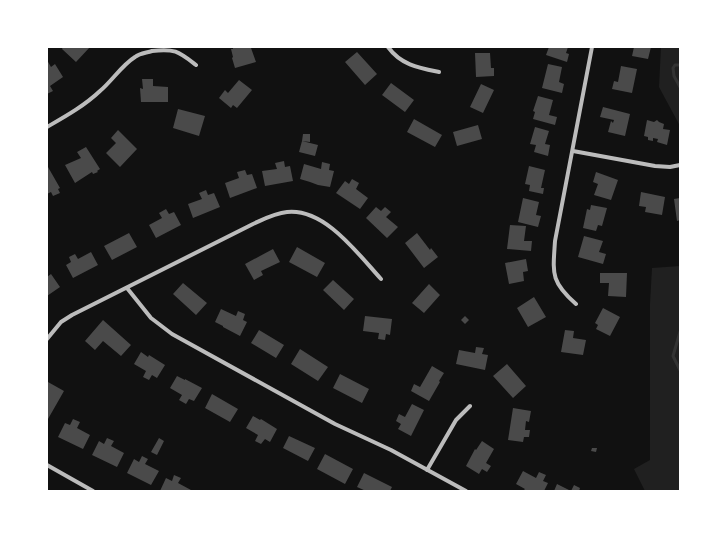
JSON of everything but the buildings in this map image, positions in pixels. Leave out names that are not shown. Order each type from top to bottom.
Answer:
[{"type":"street","points":[[388,47],[397,58],[403,62],[414,67],[439,72]]},
{"type":"street","points":[[576,304],[557,285],[554,273],[554,260],[556,234],[592,47]]},
{"type":"street","points":[[47,127],[84,105],[102,90],[134,57],[141,53],[172,50],[196,66]]},
{"type":"street","points":[[573,151],[655,166],[670,167],[680,165]]},
{"type":"street","points":[[47,339],[61,322],[72,315],[253,224],[287,212],[296,212],[314,216],[330,227],[342,237],[381,278]]},
{"type":"street","points":[[127,288],[151,318],[172,334],[335,424],[391,450],[466,491]]},
{"type":"street","points":[[426,470],[456,420],[470,406]]},
{"type":"street","points":[[47,465],[93,491]]},
{"type":"shaded area","points":[[661,47],[680,47],[680,126],[659,87]]},
{"type":"shaded area","points":[[680,266],[680,491],[645,491],[634,469],[650,460],[650,304],[652,268]]},
{"type":"waterway","points":[[680,65],[675,65],[673,68],[674,76],[680,87]]},
{"type":"waterway","points":[[680,332],[673,356],[680,370]]}]
